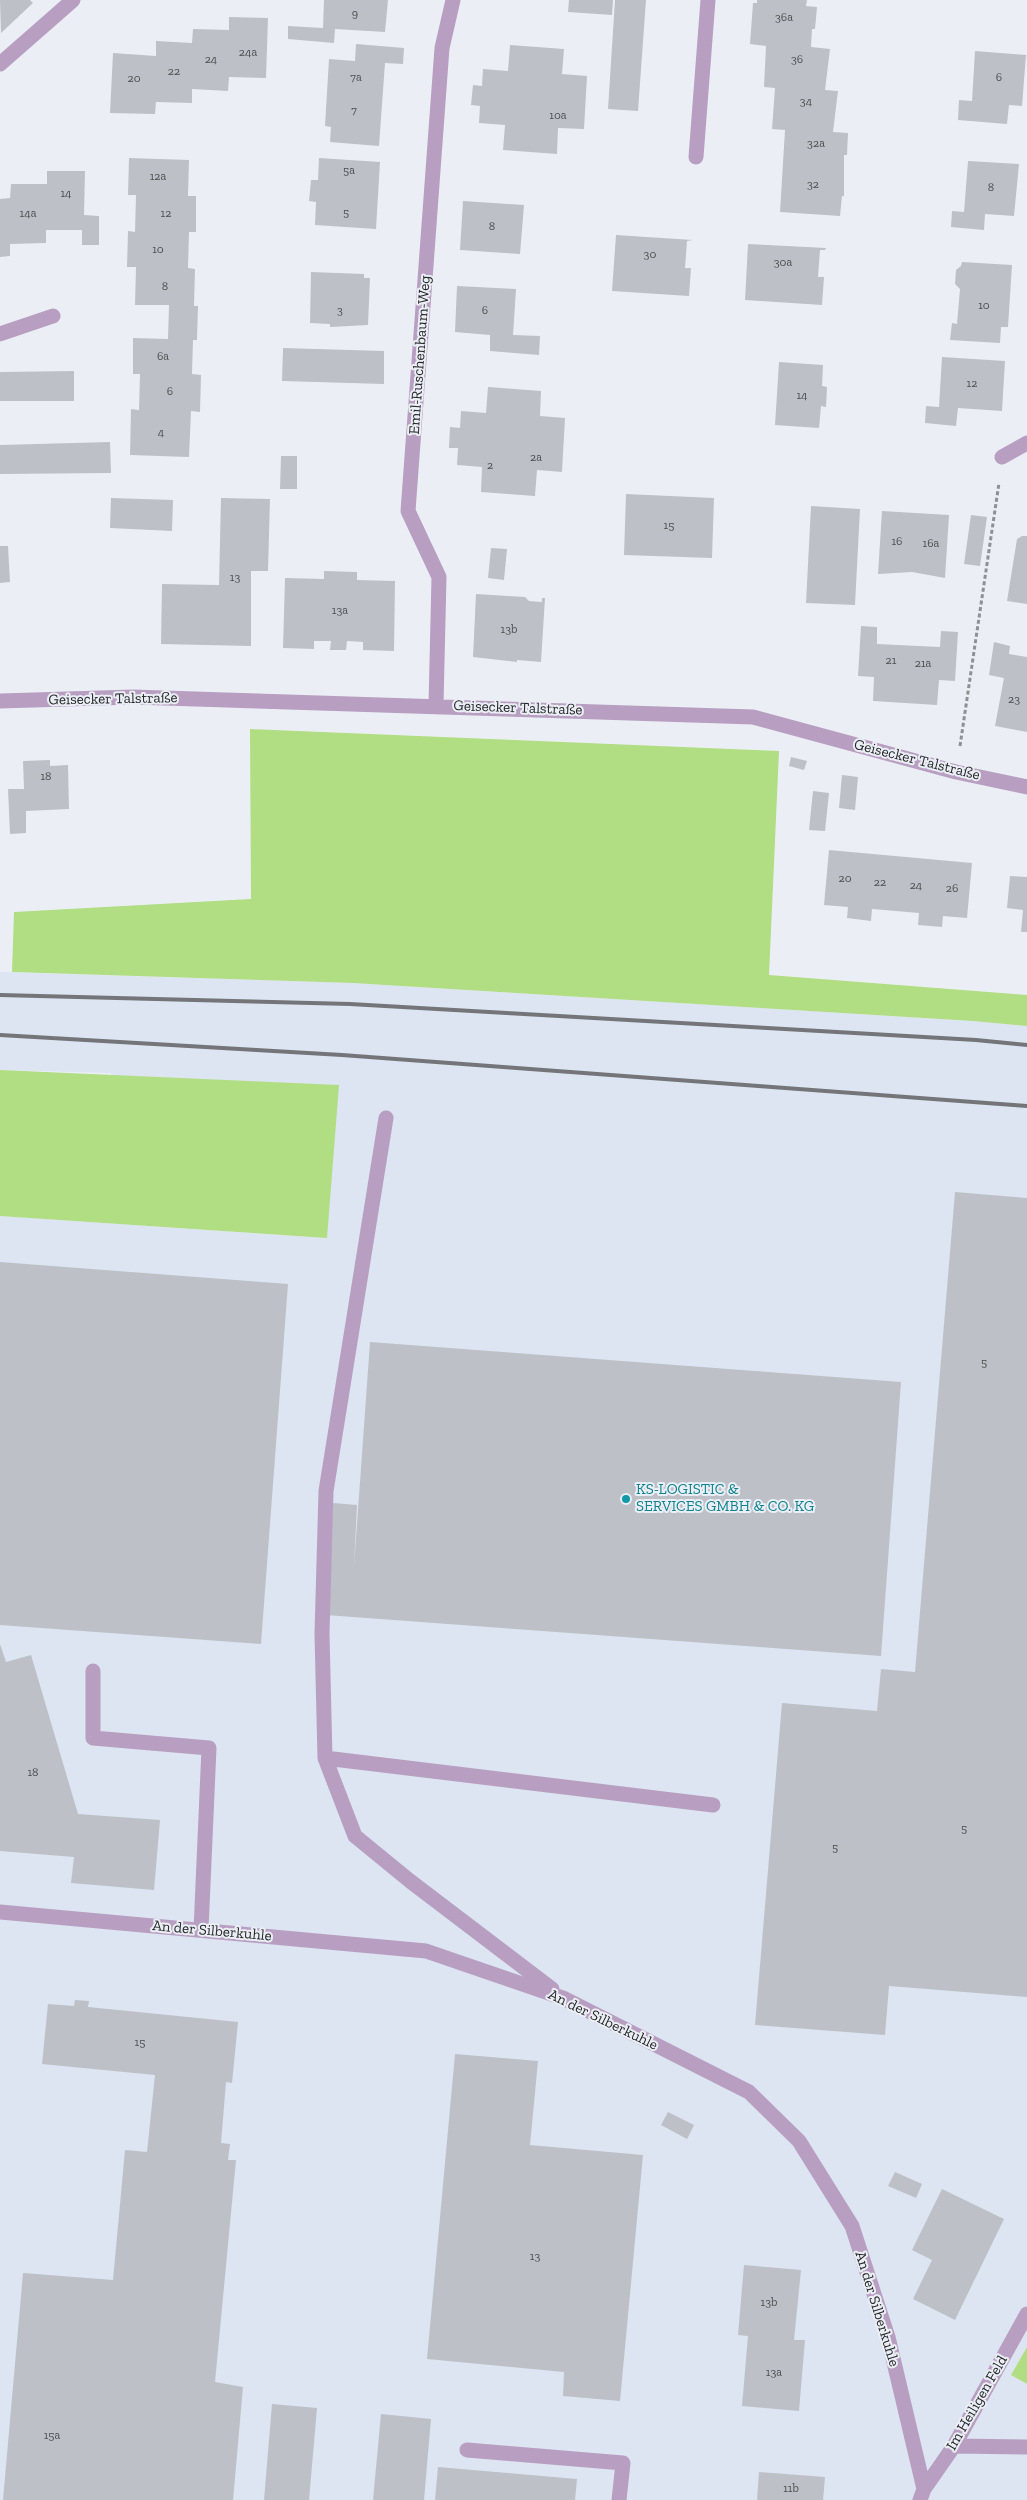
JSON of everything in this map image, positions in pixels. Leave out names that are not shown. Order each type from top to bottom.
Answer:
[{"type":"street","points":[[0,64],[73,0]]},
{"type":"street","name":"Emil-Ruschenbaum-Weg","points":[[436,705],[439,577],[408,511],[442,48],[453,0]]},
{"type":"street","points":[[696,157],[708,0]]},
{"type":"street","points":[[0,334],[53,316]]},
{"type":"street","points":[[1002,457],[1027,443]]},
{"type":"street","name":"Geisecker Talstraße","points":[[0,701],[132,697],[436,705],[753,717],[956,772],[1027,787]]},
{"type":"street","points":[[386,1118],[326,1491],[322,1634],[325,1758],[356,1836],[410,1881],[563,1998]]},
{"type":"street","points":[[93,1671],[93,1738],[209,1748],[201,1930]]},
{"type":"street","points":[[325,1758],[713,1805]]},
{"type":"street","name":"An der Silberkuhle","points":[[0,1912],[426,1951],[563,1998],[749,2092],[798,2141],[852,2226],[888,2337],[922,2495]]},
{"type":"street","name":"Im Heiligen Feld","points":[[922,2495],[954,2446],[1027,2314]]},
{"type":"street","points":[[954,2446],[1027,2447]]},
{"type":"street","points":[[467,2450],[623,2464],[619,2500]]},
{"type":"path","points":[[956,772],[1002,457]]},
{"type":"shaded area","points":[[0,972],[353,983],[973,1021],[1027,1026],[1027,2347],[1011,2375],[1027,2384],[1027,2500],[0,2500],[0,1216],[326,1238],[110,1073],[0,1070]]},
{"type":"green space","points":[[250,729],[779,751],[769,975],[1027,995],[1027,1026],[973,1021],[353,983],[12,972],[14,912],[251,899]]},
{"type":"green space","points":[[0,1070],[339,1085],[327,1238],[0,1216]]},
{"type":"green space","points":[[1027,2347],[1027,2384],[1011,2375]]},
{"type":"building","points":[[0,0],[30,0],[33,3],[1,33]]},
{"type":"building","points":[[324,0],[388,0],[385,32],[335,29],[334,43],[288,39],[288,26],[323,28]]},
{"type":"building","points":[[569,0],[613,0],[612,15],[568,12]]},
{"type":"building","points":[[615,0],[646,0],[638,111],[608,109]]},
{"type":"building","points":[[757,0],[807,0],[806,6],[817,7],[815,29],[812,29],[811,47],[830,49],[825,90],[838,91],[833,132],[848,133],[847,155],[844,155],[844,196],[842,196],[840,216],[780,212],[785,130],[772,129],[775,88],[764,87],[766,46],[750,44],[753,3],[757,3]]},
{"type":"building","points":[[229,17],[268,18],[266,78],[229,77],[228,91],[192,89],[192,103],[156,102],[155,114],[110,113],[113,53],[156,56],[156,41],[192,43],[193,29],[229,30]]},
{"type":"building","points":[[356,44],[404,48],[403,64],[385,63],[379,146],[330,142],[331,127],[325,126],[329,59],[355,61]]},
{"type":"building","points":[[510,45],[564,49],[562,74],[587,76],[584,129],[558,128],[557,154],[503,150],[505,125],[479,123],[480,106],[471,105],[473,85],[482,86],[483,69],[508,71]]},
{"type":"building","points":[[975,51],[1026,55],[1022,106],[1009,105],[1007,124],[958,120],[959,100],[972,101]]},
{"type":"building","points":[[129,158],[189,160],[188,196],[196,196],[196,232],[189,232],[188,268],[195,269],[194,306],[198,306],[197,340],[193,340],[192,374],[201,375],[200,412],[191,411],[189,457],[130,455],[131,409],[139,410],[140,374],[133,374],[133,338],[168,339],[169,305],[135,305],[136,267],[127,267],[128,231],[135,232],[136,195],[128,195]]},
{"type":"building","points":[[319,158],[380,162],[376,229],[315,225],[316,202],[309,201],[311,180],[318,180]]},
{"type":"building","points":[[968,161],[1019,164],[1014,216],[985,214],[984,230],[951,227],[952,211],[964,212]]},
{"type":"building","points":[[47,171],[85,171],[84,215],[99,216],[99,245],[82,245],[82,230],[46,230],[46,243],[10,244],[10,256],[0,257],[0,199],[10,198],[11,184],[47,184]]},
{"type":"building","points":[[463,201],[524,205],[520,254],[460,250]]},
{"type":"building","points":[[616,235],[693,240],[687,241],[685,268],[691,268],[689,296],[612,291]]},
{"type":"building","points":[[748,244],[826,248],[825,250],[820,250],[818,277],[824,277],[822,305],[745,300]]},
{"type":"building","points":[[962,262],[1012,265],[1008,327],[1001,327],[1000,343],[950,340],[952,323],[957,324],[960,289],[955,284],[956,270],[961,266]]},
{"type":"building","points":[[311,272],[364,274],[364,278],[370,278],[368,325],[330,327],[330,324],[310,323]]},
{"type":"building","points":[[457,286],[516,289],[513,335],[540,336],[539,355],[490,351],[490,335],[455,332]]},
{"type":"building","points":[[283,348],[384,351],[384,384],[282,381]]},
{"type":"building","points":[[942,357],[1005,361],[1002,411],[958,408],[956,426],[925,423],[926,406],[939,407]]},
{"type":"building","points":[[779,362],[823,365],[822,386],[827,387],[826,407],[821,406],[819,428],[775,425]]},
{"type":"building","points":[[74,371],[74,401],[0,401],[0,372]]},
{"type":"building","points":[[488,387],[541,391],[540,416],[565,418],[562,472],[537,470],[535,496],[481,492],[482,467],[457,465],[458,448],[449,448],[450,427],[460,428],[461,411],[486,413]]},
{"type":"building","points":[[110,442],[111,473],[0,474],[0,445]]},
{"type":"building","points":[[281,456],[297,456],[297,489],[280,489]]},
{"type":"building","points":[[626,494],[714,498],[712,558],[624,555]]},
{"type":"building","points":[[111,498],[173,500],[172,531],[110,528]]},
{"type":"building","points":[[221,498],[270,499],[268,571],[251,571],[251,646],[161,644],[162,584],[219,585]]},
{"type":"building","points":[[811,506],[860,509],[855,605],[806,603]]},
{"type":"building","points":[[882,511],[949,515],[945,578],[912,572],[878,574]]},
{"type":"building","points":[[971,515],[987,517],[980,566],[964,564]]},
{"type":"building","points":[[1027,536],[1027,604],[1007,601],[1017,539]]},
{"type":"building","points":[[0,546],[8,546],[10,582],[0,583]]},
{"type":"building","points":[[491,548],[507,549],[504,580],[488,578]]},
{"type":"building","points":[[324,571],[357,572],[357,580],[395,581],[394,651],[363,650],[363,642],[347,641],[346,650],[330,650],[331,641],[314,641],[314,649],[283,648],[285,578],[324,579]]},
{"type":"building","points":[[476,594],[525,597],[529,601],[542,602],[542,598],[545,598],[541,662],[517,660],[517,662],[473,657]]},
{"type":"building","points":[[861,626],[877,627],[877,644],[940,647],[941,631],[958,632],[955,681],[939,680],[937,705],[873,701],[874,677],[858,676]]},
{"type":"building","points":[[994,642],[1010,646],[1009,654],[1027,657],[1027,732],[995,726],[1004,678],[989,675]]},
{"type":"building","points":[[791,757],[807,761],[804,770],[789,766]]},
{"type":"building","points":[[50,760],[50,766],[68,765],[69,809],[26,811],[26,833],[10,834],[8,789],[24,789],[23,761]]},
{"type":"building","points":[[842,775],[858,777],[855,810],[839,808]]},
{"type":"building","points":[[813,791],[829,793],[825,831],[809,830]]},
{"type":"building","points":[[829,850],[972,863],[967,918],[943,916],[942,927],[918,925],[919,913],[872,909],[871,921],[847,918],[848,907],[824,905]]},
{"type":"building","points":[[1010,876],[1027,877],[1027,932],[1021,932],[1023,910],[1007,908]]},
{"type":"building","points":[[955,1192],[1027,1198],[1027,1997],[889,1986],[885,2035],[755,2025],[782,1703],[877,1711],[881,1669],[915,1672]]},
{"type":"building","points":[[0,1262],[288,1284],[261,1644],[0,1625]]},
{"type":"building","name":"KS-LOGISTIC & SERVICES GMBH & CO. KG","points":[[370,1342],[901,1382],[881,1656],[326,1615],[333,1503],[357,1505],[354,1566]]},
{"type":"building","points":[[0,1644],[6,1662],[31,1655],[78,1814],[160,1820],[154,1890],[71,1883],[74,1857],[0,1851]]},
{"type":"building","points":[[75,2000],[89,2001],[88,2007],[238,2022],[232,2083],[226,2082],[221,2143],[230,2144],[228,2160],[236,2160],[215,2382],[243,2387],[233,2500],[3,2500],[23,2273],[113,2280],[125,2150],[147,2152],[155,2075],[42,2064],[48,2004],[74,2006]]},
{"type":"building","points":[[455,2054],[538,2061],[530,2145],[643,2155],[620,2401],[563,2396],[564,2372],[427,2359]]},
{"type":"building","points":[[668,2112],[694,2125],[687,2139],[661,2125]]},
{"type":"building","points":[[895,2172],[922,2184],[916,2198],[888,2186]]},
{"type":"building","points":[[942,2189],[1004,2219],[955,2320],[913,2299],[932,2260],[912,2250]]},
{"type":"building","points":[[744,2265],[801,2270],[794,2340],[805,2340],[799,2411],[742,2406],[748,2336],[738,2335]]},
{"type":"building","points":[[272,2404],[317,2408],[309,2500],[264,2500]]},
{"type":"building","points":[[381,2414],[431,2419],[424,2500],[373,2500]]},
{"type":"building","points":[[438,2467],[577,2479],[575,2500],[435,2500]]},
{"type":"building","points":[[759,2472],[825,2477],[823,2500],[757,2500]]},
{"type":"railway","points":[[0,995],[350,1004],[976,1040],[1027,1045]]},
{"type":"railway","points":[[0,1035],[342,1055],[1027,1106]]},
{"type":"place","name":"KS-LOGISTIC & SERVICES GMBH & CO. KG","points":[[626,1499]]}]
